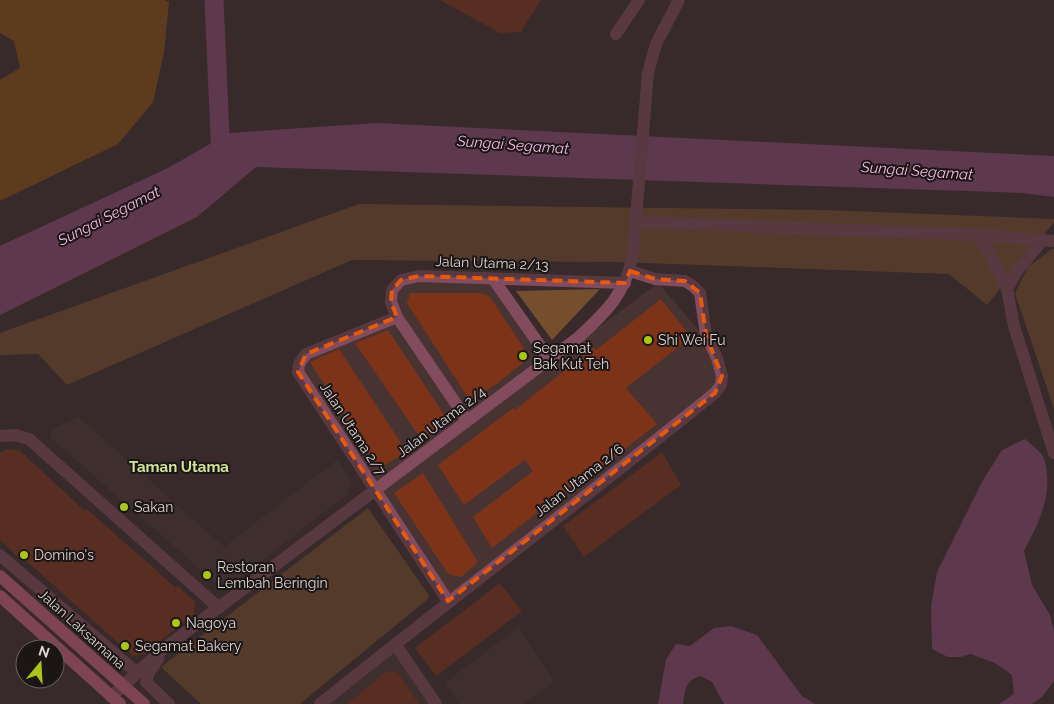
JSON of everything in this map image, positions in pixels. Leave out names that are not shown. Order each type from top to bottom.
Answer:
[{"type":"main road","name":"Jalan Laksamana","points":[[0,576],[144,704]]},
{"type":"main road","points":[[0,596],[116,700]]},
{"type":"street","points":[[616,34],[639,0]]},
{"type":"street","name":"Jalan Utama 2/4","points":[[116,700],[123,686],[162,650],[376,491],[467,420],[550,360],[579,337],[616,300],[630,271],[638,217],[645,88],[656,44],[678,0]]},
{"type":"street","points":[[638,217],[1049,240]]},
{"type":"street","points":[[977,235],[989,252],[1007,289],[1016,332],[1054,453]]},
{"type":"street","points":[[1007,289],[1018,271],[1049,240]]},
{"type":"street","name":"Jalan Utama 2/6","points":[[320,704],[448,601],[670,429],[715,393],[721,385],[722,376],[717,358],[706,335],[700,293],[685,281],[655,279],[630,271]]},
{"type":"street","name":"Jalan Utama 2/13","points":[[397,317],[391,302],[392,290],[401,280],[419,276],[625,283]]},
{"type":"street","points":[[494,280],[550,360]]},
{"type":"street","points":[[397,317],[467,420]]},
{"type":"street","name":"Jalan Utama 2/7","points":[[397,317],[306,354],[299,364],[298,372],[448,601]]},
{"type":"street","points":[[0,436],[15,435],[29,439],[218,608]]},
{"type":"street","points":[[0,554],[136,672]]},
{"type":"street","points":[[395,644],[436,704]]},
{"type":"street","points":[[162,650],[146,682],[169,704]]},
{"type":"highlighted area","points":[[630,271],[655,279],[685,281],[700,293],[706,335],[722,376],[715,393],[448,601],[298,372],[306,354],[397,317],[391,302],[392,290],[401,280],[419,276],[625,283]]},
{"type":"shaded area","points":[[0,0],[164,0],[169,2],[164,52],[153,102],[118,144],[0,201],[0,80],[20,68],[14,41],[0,33]]},
{"type":"shaded area","points":[[359,204],[825,210],[1054,219],[1054,222],[987,305],[949,274],[615,262],[352,260],[67,385],[38,354],[0,355],[0,333]]},
{"type":"shaded area","points":[[1054,249],[1054,409],[1015,293],[1028,267]]},
{"type":"shaded area","points":[[399,276],[499,276],[556,359],[658,283],[703,335],[718,376],[716,397],[453,603],[296,362],[391,315]]},
{"type":"shaded area","points":[[600,289],[552,340],[516,291]]},
{"type":"shaded area","points":[[79,417],[224,547],[337,460],[351,482],[348,494],[227,587],[218,585],[50,437],[52,429]]},
{"type":"shaded area","points":[[368,508],[430,597],[300,704],[201,704],[161,667]]},
{"type":"shaded area","points":[[518,627],[554,681],[523,704],[459,704],[445,683]]},
{"type":"shaded area","points":[[397,637],[441,704],[315,704]]},
{"type":"water","name":"Sungai Segamat","points":[[376,123],[1054,156],[1054,197],[1022,193],[256,167],[197,217],[0,315],[0,246],[168,168],[229,133]]},
{"type":"water","points":[[1025,439],[1043,455],[1047,471],[1044,506],[1024,551],[1032,585],[1050,615],[1054,631],[1054,681],[1042,697],[1032,704],[999,704],[1014,694],[1012,675],[995,663],[970,654],[960,657],[948,657],[932,649],[931,607],[937,572],[983,480],[1002,450]]},
{"type":"water","points":[[731,626],[757,635],[802,696],[815,704],[724,704],[712,682],[701,676],[689,682],[683,704],[658,704],[666,659],[676,644],[690,646],[714,628]]},
{"type":"building","points":[[440,0],[541,0],[521,32],[500,33]]},
{"type":"building","points":[[410,293],[481,293],[490,297],[527,353],[525,361],[498,383],[470,401],[407,303]]},
{"type":"building","points":[[661,299],[691,337],[626,388],[657,424],[583,482],[580,479],[492,548],[473,517],[533,471],[525,460],[464,505],[438,465],[513,408],[515,410],[594,347],[596,350]]},
{"type":"building","points":[[388,330],[447,419],[421,439],[355,343]]},
{"type":"building","points":[[339,349],[407,452],[378,469],[310,362]]},
{"type":"building","points":[[8,449],[20,451],[85,511],[87,509],[176,588],[178,586],[195,602],[194,614],[144,654],[133,656],[24,559],[22,561],[0,540],[0,453]]},
{"type":"building","points":[[662,452],[681,485],[584,557],[563,526]]},
{"type":"building","points":[[423,473],[478,562],[461,577],[448,574],[394,493]]},
{"type":"building","points":[[500,583],[522,611],[436,676],[415,648]]},
{"type":"building","points":[[387,671],[398,673],[419,704],[347,704]]},
{"type":"waterway","points":[[214,0],[221,159]]},
{"type":"place","name":"Shi Wei Fu","points":[[648,340]]},
{"type":"place","name":"Segamat Bak Kut Teh","points":[[523,356]]},
{"type":"place","name":"Sakan","points":[[124,507]]},
{"type":"place","name":"Domino's","points":[[24,555]]},
{"type":"place","name":"Restoran Lembah Beringin","points":[[207,575]]},
{"type":"place","name":"Nagoya","points":[[176,623]]},
{"type":"place","name":"Segamat Bakery","points":[[125,646]]},
{"type":"district","name":"Taman Utama","points":[[179,467]]}]
